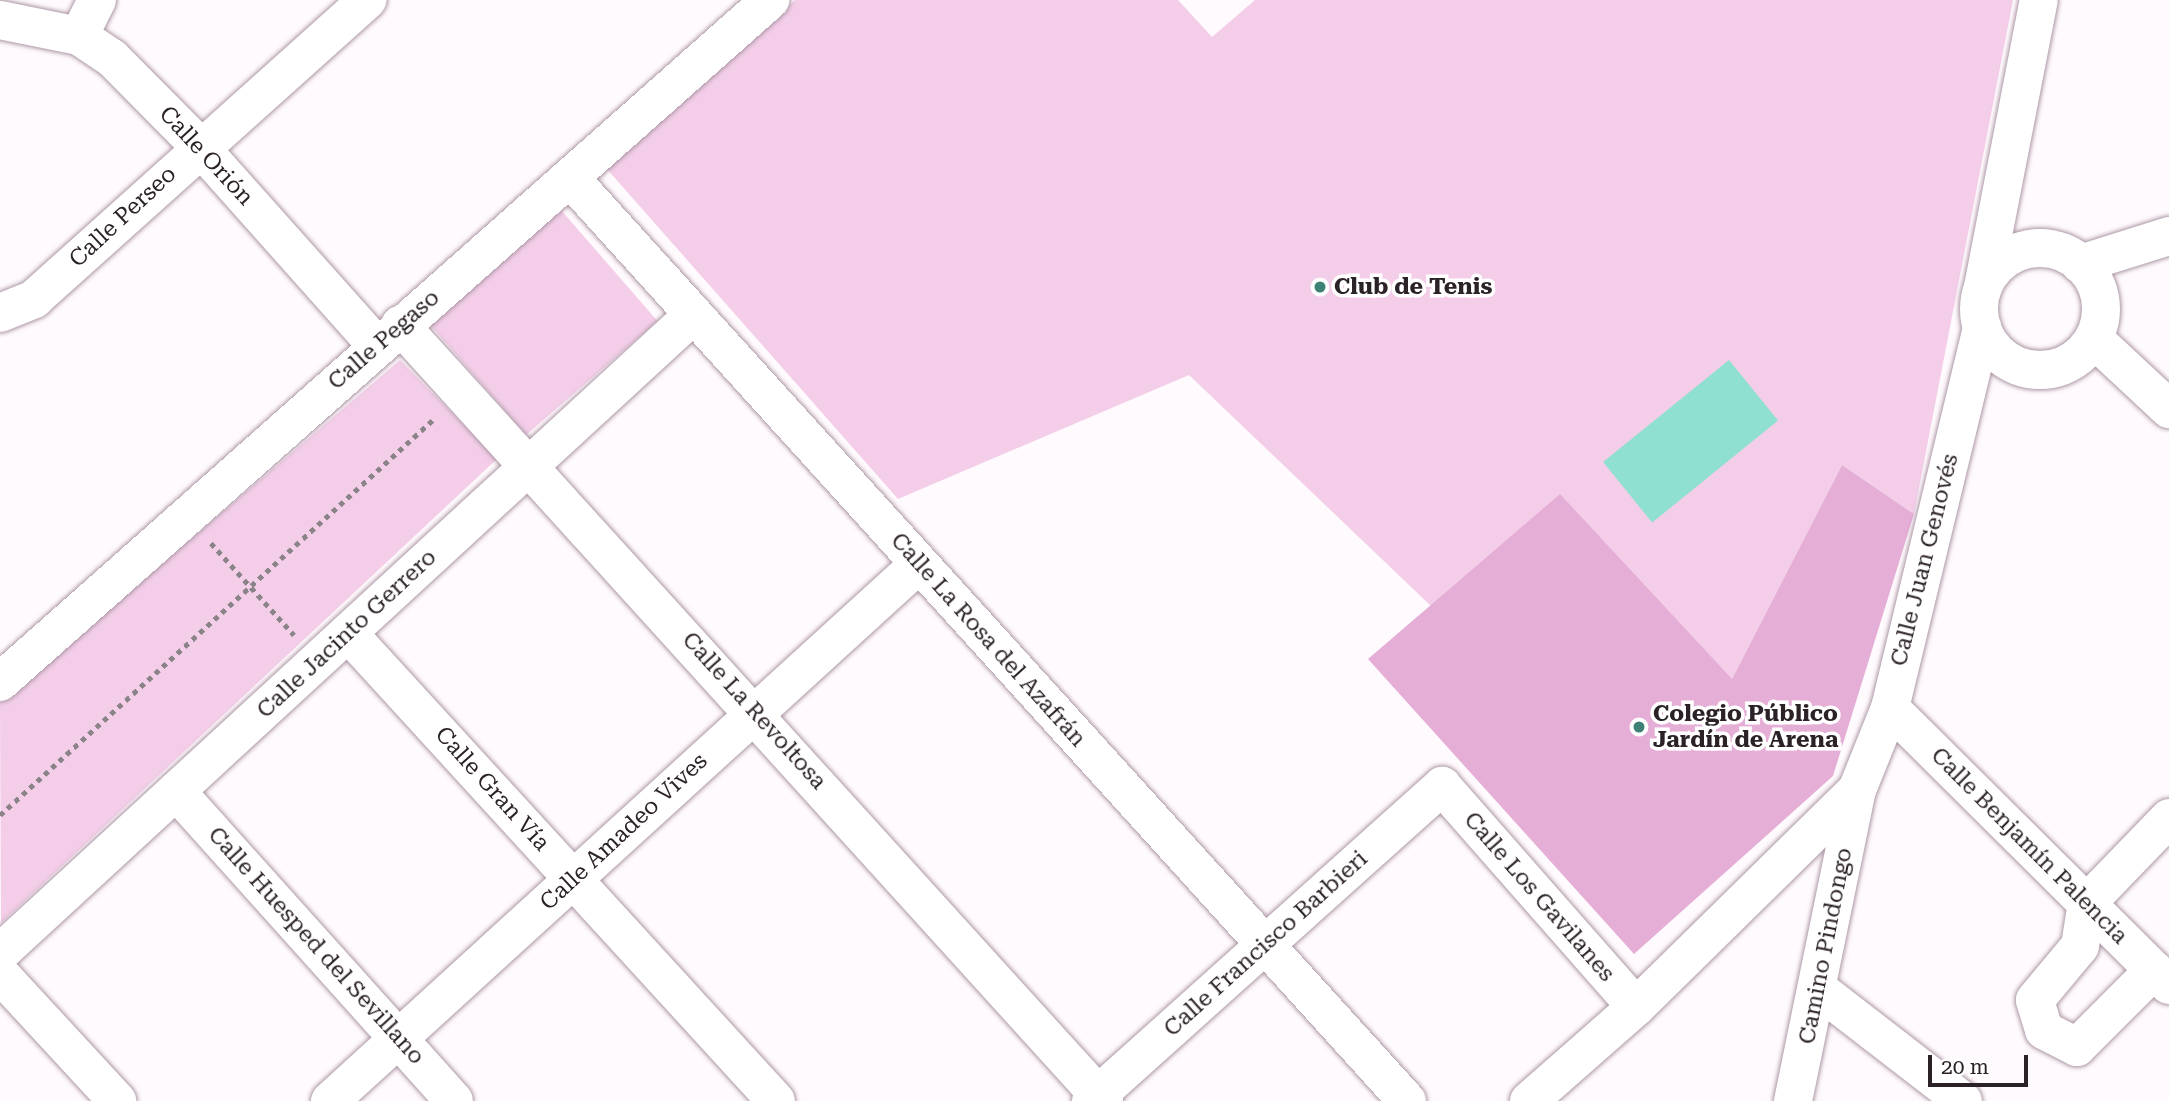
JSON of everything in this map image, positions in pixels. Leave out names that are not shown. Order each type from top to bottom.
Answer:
[{"type":"street","points":[[79,36],[97,0]]},
{"type":"street","name":"Calle Perseo","points":[[0,313],[34,299],[199,146],[367,0]]},
{"type":"street","name":"Calle Pegaso","points":[[0,682],[770,0]]},
{"type":"street","name":"Calle Juan Genovés","points":[[1857,790],[1890,708],[1982,309],[2039,0]]},
{"type":"street","name":"Calle Orión","points":[[0,20],[79,36],[112,58],[389,336]]},
{"type":"street","name":"Calle La Rosa del Azafrán","points":[[570,178],[1407,1101]]},
{"type":"street","points":[[2080,264],[2169,236]]},
{"type":"street","points":[[2032,249],[2066,254],[2080,264],[2100,299],[2094,339],[2069,364],[2034,370],[2002,356],[1982,309],[2001,263],[2032,249]]},
{"type":"street","name":"Calle Jacinto Gerrero","points":[[0,953],[693,315]]},
{"type":"street","name":"Calle La Revoltosa","points":[[389,336],[463,393],[755,712],[1098,1099]]},
{"type":"street","points":[[2094,339],[2169,409]]},
{"type":"street","name":"Calle Amadeo Vives","points":[[330,1101],[397,1036],[574,880],[919,564]]},
{"type":"street","name":"Calle Gran Vía","points":[[348,633],[776,1101]]},
{"type":"street","name":"Calle Benjamín Palencia","points":[[1890,708],[2161,977]]},
{"type":"street","name":"Calle Francisco Barbieri","points":[[1098,1099],[1442,786]]},
{"type":"street","name":"Calle Los Gavilanes","points":[[1442,786],[1636,1007]]},
{"type":"street","points":[[1529,1101],[1636,1007],[1857,790]]},
{"type":"street","name":"Camino Pindongo","points":[[1793,1101],[1857,790]]},
{"type":"street","name":"Calle Huesped del Sevillano","points":[[176,791],[454,1101]]},
{"type":"street","points":[[2161,977],[2077,1047],[2044,1030],[2035,1000],[2080,946],[2087,903],[2169,818]]},
{"type":"street","points":[[0,974],[117,1101]]},
{"type":"street","points":[[1818,989],[1963,1101]]},
{"type":"path","points":[[0,815],[463,393]]},
{"type":"path","points":[[187,516],[317,661]]},
{"type":"shaded area","name":"Club de Tenis","points":[[795,0],[1178,0],[1212,37],[1255,0],[2013,0],[1914,514],[1842,465],[1732,679],[1431,606],[1189,375],[898,499],[606,168]]},
{"type":"shaded area","points":[[561,210],[657,321],[526,435],[430,324]]},
{"type":"shaded area","points":[[400,360],[497,459],[1,923],[0,703]]},
{"type":"shaded area","points":[[1729,360],[1778,421],[1652,523],[1603,462]]},
{"type":"building","name":"Colegio Público Jardín de Arena","points":[[1842,465],[1914,514],[1833,776],[1634,954],[1368,659],[1560,494],[1732,679]]},
{"type":"place","name":"Club de Tenis","points":[[1320,287]]},
{"type":"place","name":"Colegio Público Jardín de Arena","points":[[1639,727]]}]
